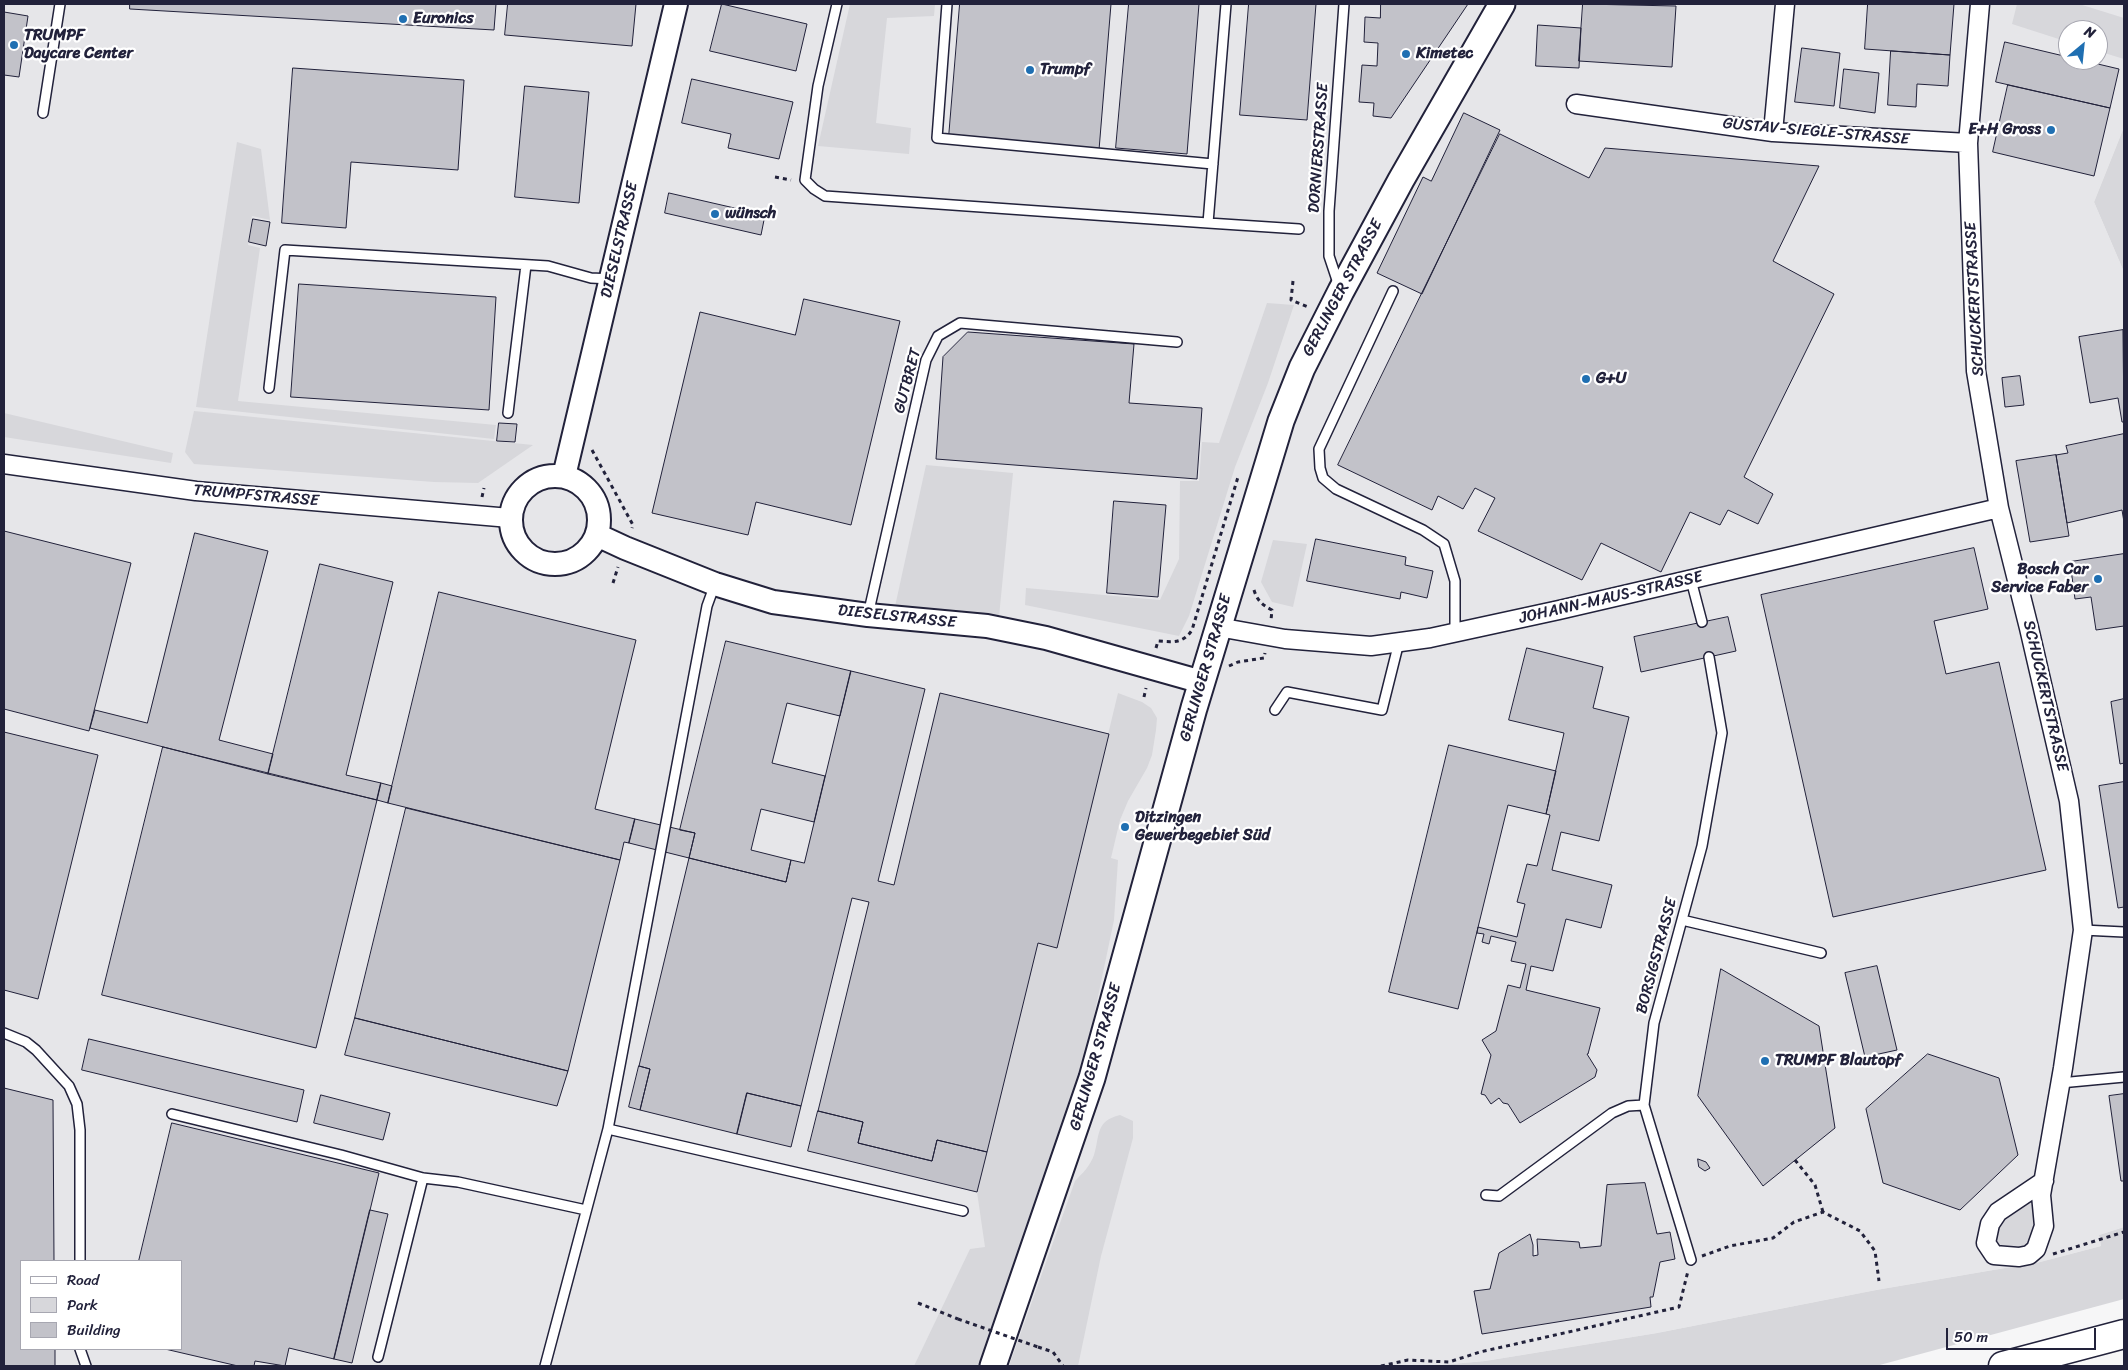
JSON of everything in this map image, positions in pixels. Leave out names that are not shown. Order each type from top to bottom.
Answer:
[{"type":"highway","points":[[2003,1366],[2124,1334]]},
{"type":"main road","name":"GERLINGER STRASSE","points":[[993,1366],[1092,1078],[1202,682],[1281,421],[1302,368],[1341,292],[1401,180],[1502,4]]},
{"type":"street","name":"DIESELSTRASSE","points":[[564,476],[676,4]]},
{"type":"street","points":[[1773,132],[1785,4]]},
{"type":"street","name":"SCHUCKERTSTRASSE","points":[[1980,4],[1968,143],[1976,370],[1999,508],[2030,628],[2069,801],[2083,930],[2041,1195],[2044,1226],[2036,1249]]},
{"type":"street","name":"GUSTAV-SIEGLE-STRASSE","points":[[1576,104],[1773,132],[1968,143]]},
{"type":"street","name":"TRUMPFSTRASSE","points":[[4,464],[196,491],[510,518]]},
{"type":"street","points":[[549,475],[564,476],[576,480],[594,498],[600,523],[597,535],[589,549],[577,559],[562,564],[546,564],[531,558],[520,547],[512,533],[510,518],[514,502],[522,490],[534,480],[549,475]]},
{"type":"street","name":"JOHANN-MAUS-STRASSE","points":[[1218,627],[1268,636],[1371,646],[1399,642],[1455,632],[1691,580],[1999,508]]},
{"type":"street","name":"DIESELSTRASSE","points":[[597,535],[624,548],[715,584],[773,602],[868,615],[986,626],[1046,638],[1202,682]]},
{"type":"street","points":[[2036,1249],[2029,1255],[2019,1257],[1994,1255],[1986,1243],[1990,1224],[1998,1212],[2044,1181]]},
{"type":"lane","points":[[43,113],[60,4]]},
{"type":"lane","points":[[837,4],[818,86],[805,180],[825,196],[1299,230]]},
{"type":"lane","points":[[947,4],[938,138],[1213,164]]},
{"type":"lane","points":[[1208,223],[1226,4]]},
{"type":"lane","name":"DORNIERSTRASSE","points":[[1341,292],[1329,256],[1329,210],[1344,4]]},
{"type":"lane","points":[[269,388],[285,250],[548,266],[591,278],[611,278]]},
{"type":"lane","points":[[508,413],[526,265]]},
{"type":"lane","points":[[1393,291],[1319,449],[1320,468],[1323,478],[1336,489],[1423,530],[1444,544],[1455,582],[1455,632]]},
{"type":"lane","name":"GUTBRET","points":[[868,615],[926,360],[938,336],[960,323],[1177,342]]},
{"type":"lane","points":[[1691,580],[1702,622]]},
{"type":"lane","points":[[545,1366],[608,1129],[707,606],[715,584]]},
{"type":"lane","points":[[1275,710],[1287,692],[1382,710],[1399,642]]},
{"type":"lane","name":"BORSIGSTRASSE","points":[[1691,1260],[1644,1105],[1654,1022],[1702,846],[1722,732],[1710,657]]},
{"type":"lane","points":[[1682,920],[1821,953]]},
{"type":"lane","points":[[2083,930],[2124,932]]},
{"type":"lane","points":[[4,1033],[26,1042],[36,1050],[69,1086],[77,1104],[80,1130],[80,1260]]},
{"type":"lane","points":[[2060,1083],[2124,1076]]},
{"type":"lane","points":[[1486,1195],[1500,1196],[1612,1113],[1628,1106],[1644,1105]]},
{"type":"lane","points":[[172,1114],[342,1155],[423,1178],[458,1182],[586,1210]]},
{"type":"lane","points":[[608,1129],[963,1211]]},
{"type":"lane","points":[[378,1356],[423,1178]]},
{"type":"lane","points":[[80,1350],[86,1366]]},
{"type":"path","points":[[774,177],[790,180]]},
{"type":"path","points":[[1293,281],[1291,300],[1311,308]]},
{"type":"path","points":[[572,445],[592,450],[633,525],[613,583]]},
{"type":"path","points":[[1253,588],[1256,597],[1263,605],[1272,610],[1268,636]]},
{"type":"path","points":[[1795,1160],[1815,1185],[1823,1212]]},
{"type":"path","points":[[1381,1366],[1408,1360],[1448,1362],[1480,1352],[1679,1307],[1691,1260],[1730,1246],[1773,1238],[1794,1222],[1823,1212],[1860,1231],[1875,1251],[1879,1281]]},
{"type":"path","points":[[2036,1249],[2049,1255],[2124,1232]]},
{"type":"path","points":[[918,1303],[1053,1352],[1063,1366]]},
{"type":"shaded area","points":[[4,4],[2124,4],[2124,127],[2094,202],[2124,272],[2124,1227],[2099,1235],[2101,1246],[2040,1262],[1876,1290],[1657,1333],[1485,1361],[1429,1366],[4,1366]]},
{"type":"green space","points":[[850,4],[935,4],[934,16],[887,18],[876,123],[911,128],[909,154],[818,146]]},
{"type":"green space","points":[[2017,4],[2079,4],[2124,18],[2124,59],[2108,54],[2108,20],[2058,20],[2058,39],[2012,24]]},
{"type":"green space","points":[[2124,127],[2124,272],[2094,202]]},
{"type":"green space","points":[[237,142],[261,149],[270,220],[252,216],[248,245],[260,248],[238,401],[496,425],[494,439],[196,407]]},
{"type":"green space","points":[[1267,303],[1294,305],[1268,383],[1235,467],[1189,616],[1179,636],[1025,605],[1026,588],[1160,600],[1179,559],[1180,481],[1199,481],[1202,442],[1219,443]]},
{"type":"green space","points":[[194,411],[533,445],[478,483],[434,482],[194,464],[185,452]]},
{"type":"green space","points":[[4,413],[173,453],[171,463],[4,437]]},
{"type":"green space","points":[[926,465],[1013,473],[999,617],[894,611]]},
{"type":"green space","points":[[1273,540],[1307,544],[1293,607],[1272,602],[1261,582]]},
{"type":"green space","points":[[1118,693],[1142,702],[1151,708],[1157,718],[1156,730],[1152,755],[1120,820],[1111,858],[1118,860],[1114,920],[1081,1078],[1046,1186],[981,1366],[914,1366],[970,1249],[985,1247],[977,1192],[1038,943],[1057,947]]},
{"type":"green space","points":[[1120,1115],[1133,1121],[1133,1138],[1101,1256],[1078,1366],[1009,1366],[1075,1181],[1092,1159],[1102,1125],[1106,1121]]},
{"type":"green space","points":[[2044,1181],[2036,1249],[1994,1255],[1990,1224]]},
{"type":"green space","points":[[2124,1227],[2124,1299],[1876,1366],[1429,1366],[1485,1361],[1657,1333],[1876,1290],[2040,1262],[2101,1246],[2099,1235]]},
{"type":"building","name":"Euronics","points":[[130,4],[496,4],[494,30],[130,9]]},
{"type":"building","points":[[508,4],[636,4],[632,46],[505,35]]},
{"type":"building","points":[[722,4],[807,24],[796,71],[710,51]]},
{"type":"building","name":"Trumpf","points":[[960,4],[1111,4],[1099,150],[949,137]]},
{"type":"building","points":[[1129,4],[1199,4],[1187,154],[1116,148]]},
{"type":"building","points":[[1249,4],[1316,4],[1307,120],[1240,115]]},
{"type":"building","name":"Kimetec","points":[[1381,4],[1468,4],[1391,118],[1373,116],[1374,103],[1359,102],[1362,65],[1377,66],[1378,43],[1364,42],[1365,17],[1380,18]]},
{"type":"building","points":[[1583,4],[1676,6],[1672,67],[1579,61]]},
{"type":"building","points":[[1868,4],[1954,4],[1950,55],[1865,49]]},
{"type":"building","name":"TRUMPF Daycare Center","points":[[4,12],[28,16],[19,77],[4,75]]},
{"type":"building","points":[[1538,25],[1581,28],[1579,68],[1536,66]]},
{"type":"building","points":[[2005,42],[2058,55],[2058,70],[2108,70],[2108,66],[2119,69],[2110,108],[1996,82]]},
{"type":"building","points":[[1802,48],[1840,53],[1834,106],[1795,102]]},
{"type":"building","points":[[1891,51],[1950,55],[1948,86],[1917,84],[1916,107],[1888,105]]},
{"type":"building","points":[[293,68],[464,80],[458,170],[351,162],[346,228],[282,223]]},
{"type":"building","points":[[1844,69],[1879,73],[1875,113],[1840,108]]},
{"type":"building","points":[[692,79],[793,102],[779,159],[728,148],[731,134],[682,123]]},
{"type":"building","name":"E+H Gross","points":[[2008,85],[2110,108],[2094,176],[1993,152]]},
{"type":"building","points":[[525,86],[589,92],[579,203],[515,197]]},
{"type":"building","points":[[1464,113],[1500,130],[1422,294],[1377,273],[1423,177],[1431,181]]},
{"type":"building","name":"G+U","points":[[1500,134],[1589,178],[1605,148],[1819,166],[1773,261],[1834,294],[1744,477],[1773,494],[1758,524],[1728,510],[1720,525],[1690,512],[1661,572],[1601,543],[1582,580],[1478,531],[1495,498],[1475,488],[1463,509],[1438,496],[1432,510],[1338,465]]},
{"type":"building","name":"wünsch","points":[[669,193],[765,215],[761,235],[665,213]]},
{"type":"building","points":[[253,219],[270,222],[266,246],[249,242]]},
{"type":"building","points":[[299,284],[496,297],[489,410],[291,397]]},
{"type":"building","points":[[804,299],[900,321],[851,525],[756,502],[748,535],[652,513],[700,312],[795,335]]},
{"type":"building","points":[[2123,330],[2124,422],[2122,422],[2118,398],[2090,403],[2079,337]]},
{"type":"building","points":[[968,332],[1134,344],[1129,403],[1202,408],[1197,479],[936,459],[943,357]]},
{"type":"building","points":[[2020,376],[2024,405],[2005,407],[2002,378]]},
{"type":"building","points":[[499,423],[517,424],[515,442],[497,441]]},
{"type":"building","points":[[2124,434],[2124,522],[2122,510],[2067,523],[2056,455],[2068,453],[2066,446]]},
{"type":"building","points":[[2056,455],[2069,536],[2030,542],[2016,461]]},
{"type":"building","points":[[1114,501],[1166,505],[1158,597],[1107,593]]},
{"type":"building","points":[[4,531],[131,563],[89,731],[4,709]]},
{"type":"building","points":[[195,533],[268,551],[219,740],[273,754],[268,774],[90,728],[95,710],[147,723]]},
{"type":"building","points":[[1316,539],[1406,557],[1405,565],[1433,571],[1427,598],[1401,592],[1400,599],[1307,581]]},
{"type":"building","points":[[1974,548],[1988,609],[1934,621],[1946,674],[1999,662],[2046,870],[1833,917],[1761,595]]},
{"type":"building","name":"Bosch Car Service Faber","points":[[2124,554],[2124,626],[2096,630],[2091,597],[2075,599],[2070,562]]},
{"type":"building","points":[[320,564],[393,582],[346,775],[381,783],[377,800],[268,774]]},
{"type":"building","points":[[439,592],[636,640],[595,809],[635,819],[629,843],[624,842],[620,860],[388,803]]},
{"type":"building","points":[[1728,617],[1736,651],[1641,672],[1634,637]]},
{"type":"building","points":[[726,641],[851,671],[840,716],[787,703],[772,763],[825,776],[814,822],[761,809],[751,850],[791,860],[786,882],[689,858],[695,833],[680,830]]},
{"type":"building","points":[[1527,648],[1603,667],[1593,708],[1629,717],[1599,841],[1561,832],[1552,870],[1612,885],[1601,928],[1566,919],[1553,971],[1531,966],[1526,990],[1600,1008],[1587,1054],[1597,1070],[1595,1077],[1520,1123],[1508,1104],[1503,1103],[1499,1098],[1491,1104],[1485,1095],[1481,1094],[1491,1055],[1482,1040],[1496,1031],[1508,985],[1520,988],[1526,964],[1511,961],[1516,942],[1491,936],[1489,944],[1482,942],[1484,934],[1477,933],[1478,927],[1517,937],[1525,904],[1517,902],[1527,864],[1537,866],[1550,815],[1546,814],[1564,733],[1509,720]]},
{"type":"building","points":[[851,671],[925,689],[878,881],[894,885],[940,693],[1109,734],[1057,948],[1038,943],[987,1152],[937,1140],[932,1161],[858,1143],[863,1122],[818,1111],[869,902],[852,898],[801,1106],[747,1093],[737,1134],[640,1110],[650,1069],[639,1066],[689,858],[786,882],[791,860],[804,863]]},
{"type":"building","points":[[2124,699],[2124,763],[2120,764],[2111,702]]},
{"type":"building","points":[[4,732],[98,755],[38,999],[4,990]]},
{"type":"building","points":[[1449,745],[1556,771],[1546,814],[1508,805],[1458,1009],[1389,992]]},
{"type":"building","points":[[163,747],[377,800],[316,1048],[102,995]]},
{"type":"building","points":[[2124,782],[2124,907],[2118,908],[2099,786]]},
{"type":"building","points":[[381,783],[392,786],[388,803],[377,800]]},
{"type":"building","points":[[406,808],[620,860],[568,1071],[355,1018]]},
{"type":"building","points":[[635,819],[695,833],[689,858],[629,843]]},
{"type":"building","points":[[1877,966],[1897,1050],[1865,1057],[1845,973]]},
{"type":"building","name":"TRUMPF Blautopf","points":[[1721,969],[1819,1026],[1835,1128],[1763,1186],[1698,1096]]},
{"type":"building","points":[[355,1018],[568,1071],[557,1106],[345,1055]]},
{"type":"building","points":[[89,1039],[304,1090],[297,1122],[82,1070]]},
{"type":"building","points":[[1928,1054],[1999,1078],[2018,1155],[1960,1210],[1883,1183],[1866,1109]]},
{"type":"building","points":[[639,1066],[650,1069],[640,1110],[629,1107]]},
{"type":"building","points":[[4,1088],[53,1100],[54,1260],[20,1260],[20,1350],[55,1350],[55,1366],[4,1366]]},
{"type":"building","points":[[747,1093],[801,1106],[791,1147],[737,1134]]},
{"type":"building","points":[[2124,1094],[2124,1181],[2121,1181],[2109,1096]]},
{"type":"building","points":[[321,1095],[390,1113],[383,1140],[314,1123]]},
{"type":"building","points":[[818,1111],[863,1122],[858,1143],[932,1161],[937,1140],[987,1152],[977,1192],[808,1151]]},
{"type":"building","points":[[172,1123],[379,1173],[334,1359],[289,1348],[285,1366],[255,1361],[254,1366],[238,1366],[169,1350],[182,1350],[182,1260],[139,1260]]},
{"type":"building","points":[[1698,1159],[1706,1162],[1710,1168],[1705,1171],[1699,1167]]},
{"type":"building","points":[[1645,1183],[1657,1234],[1670,1232],[1675,1259],[1660,1262],[1653,1297],[1650,1297],[1651,1307],[1482,1334],[1474,1291],[1490,1289],[1499,1253],[1530,1234],[1533,1256],[1538,1255],[1537,1239],[1579,1242],[1580,1248],[1601,1246],[1607,1185]]},
{"type":"building","points":[[370,1210],[388,1214],[352,1363],[334,1359]]},
{"type":"place","name":"Euronics","points":[[403,19]]},
{"type":"place","name":"TRUMPF Daycare Center","points":[[14,45]]},
{"type":"place","name":"Kimetec","points":[[1406,54]]},
{"type":"place","name":"Trumpf","points":[[1030,70]]},
{"type":"place","name":"E+H Gross","points":[[2051,130]]},
{"type":"place","name":"wünsch","points":[[715,214]]},
{"type":"place","name":"G+U","points":[[1586,379]]},
{"type":"place","name":"Bosch Car Service Faber","points":[[2098,579]]},
{"type":"place","name":"Ditzingen Gewerbegebiet Süd","points":[[1125,827]]},
{"type":"place","name":"TRUMPF Blautopf","points":[[1765,1061]]}]
